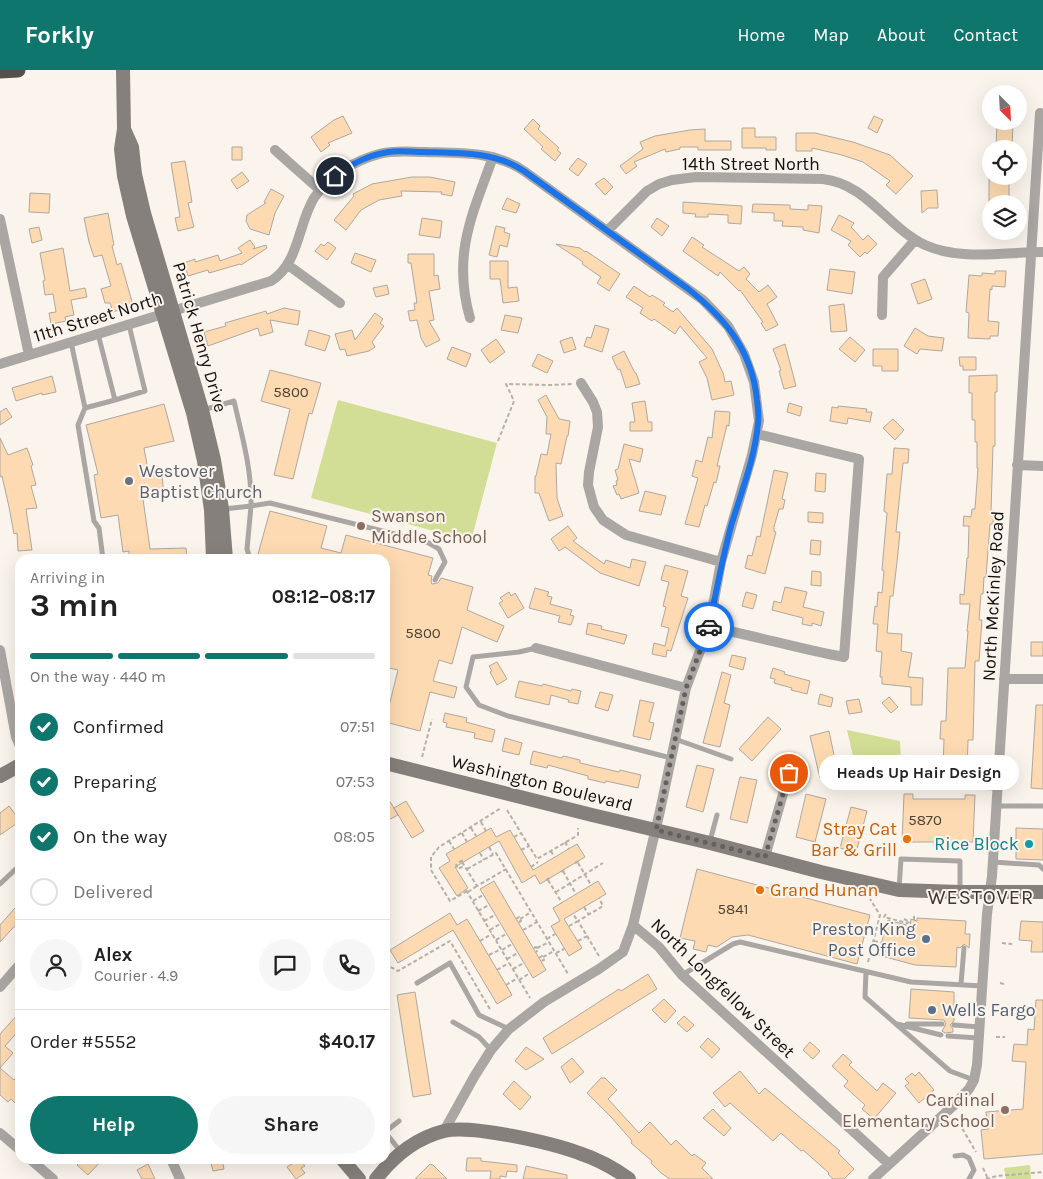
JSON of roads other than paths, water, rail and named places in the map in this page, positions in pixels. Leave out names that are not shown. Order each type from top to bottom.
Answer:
[{"type":"highway","points":[[0,71],[18,70]]},
{"type":"street","name":"Patrick Henry Drive","points":[[123,70],[124,129],[132,147],[139,194],[216,509],[225,554]]},
{"type":"street","name":"North McKinley Road","points":[[974,1080],[997,806],[1040,113]]},
{"type":"street","points":[[275,150],[320,190]]},
{"type":"street","name":"11th Street North","points":[[0,364],[264,284],[278,277],[288,265],[304,220],[320,190],[332,178],[368,158],[386,152],[456,152],[493,157]]},
{"type":"street","points":[[470,318],[465,300],[462,276],[464,242],[475,204],[493,157]]},
{"type":"street","name":"North Longfellow Street","points":[[493,157],[517,166],[692,292],[717,313],[728,326],[744,354],[754,382],[759,421],[757,434],[721,562],[709,627],[686,688],[656,830],[633,925],[659,947],[682,974],[889,1164]]},
{"type":"street","name":"14th Street North","points":[[606,231],[647,191],[670,181],[692,178],[805,178],[829,180],[853,189],[901,230],[915,240],[929,246],[952,253],[1043,252]]},
{"type":"street","points":[[0,219],[29,355]]},
{"type":"street","points":[[882,315],[883,277],[915,240]]},
{"type":"street","points":[[288,265],[340,303]]},
{"type":"street","name":"Patrick Henry Drive","points":[[168,313],[202,410],[214,460],[216,509],[213,554]]},
{"type":"street","points":[[581,383],[597,412],[598,427],[588,485],[594,508],[603,520],[626,535],[721,562]]},
{"type":"street","points":[[709,627],[810,651],[844,657],[859,459],[757,434]]},
{"type":"street","points":[[1017,465],[1043,466]]},
{"type":"street","points":[[536,648],[686,688]]},
{"type":"street","points":[[0,650],[15,731]]},
{"type":"street","points":[[1004,680],[1043,679]]},
{"type":"street","name":"Washington Boulevard","points":[[390,763],[899,890],[1043,892]]},
{"type":"street","points":[[0,776],[15,768]]},
{"type":"street","points":[[765,857],[789,773]]},
{"type":"street","points":[[444,1131],[491,1050],[509,1029],[544,1002],[599,969],[623,952],[633,925]]},
{"type":"street","points":[[0,987],[15,970]]},
{"type":"street","points":[[873,1179],[953,1106],[969,1089],[974,1080]]},
{"type":"street","points":[[376,1179],[401,1153],[421,1140],[444,1131],[478,1130],[548,1144],[579,1153],[616,1170],[630,1179]]},
{"type":"street","points":[[0,1133],[15,1146]]},
{"type":"street","points":[[36,1164],[53,1179]]},
{"type":"street","points":[[173,1164],[180,1179]]},
{"type":"street","points":[[346,1164],[359,1179]]},
{"type":"lane","points":[[85,408],[145,391],[129,325]]},
{"type":"lane","points":[[98,334],[115,400]]},
{"type":"lane","points":[[71,342],[85,408],[78,425],[94,521],[100,528],[103,554]]},
{"type":"lane","points":[[202,410],[234,401],[249,468],[251,486],[251,506],[246,549],[248,554]]},
{"type":"lane","points":[[216,509],[270,503],[427,542],[439,549],[445,562],[435,580]]},
{"type":"lane","points":[[536,648],[520,652],[474,657],[466,687],[479,705],[508,716],[671,758]]},
{"type":"lane","points":[[675,739],[731,758]]},
{"type":"lane","points":[[906,785],[998,788]]},
{"type":"lane","points":[[997,806],[1043,806]]},
{"type":"lane","points":[[710,843],[717,815]]},
{"type":"lane","points":[[899,890],[901,859],[960,862],[960,892]]},
{"type":"lane","points":[[993,862],[1039,865],[1043,869]]},
{"type":"lane","points":[[0,884],[15,870]]},
{"type":"lane","points":[[682,974],[733,944],[740,942],[911,982],[982,986]]},
{"type":"lane","points":[[961,984],[964,948]]},
{"type":"lane","points":[[417,983],[450,963],[479,1015],[509,1029]]},
{"type":"lane","points":[[866,972],[865,997],[950,1071],[974,1080]]},
{"type":"lane","points":[[453,1022],[479,1037],[491,1050]]},
{"type":"lane","points":[[896,1024],[942,1024]]},
{"type":"lane","points":[[896,1024],[941,1035]]},
{"type":"lane","points":[[954,1025],[979,1027]]},
{"type":"lane","points":[[948,1036],[978,1038]]},
{"type":"lane","points":[[390,1128],[399,1121]]},
{"type":"lane","points":[[390,1139],[401,1153]]},
{"type":"lane","points":[[955,1156],[963,1154],[969,1158],[974,1170],[969,1179]]},
{"type":"place","name":"Westover Baptist Church","points":[[129,481]]},
{"type":"place","name":"Swanson Middle School","points":[[361,526]]},
{"type":"place","name":"Heads Up Hair Design","points":[[789,773]]},
{"type":"place","name":"Stray Cat Bar & Grill","points":[[907,839]]},
{"type":"place","name":"Rice Block","points":[[1029,844]]},
{"type":"place","name":"Grand Hunan","points":[[760,890]]},
{"type":"place","name":"Preston King Post Office","points":[[926,939]]},
{"type":"place","name":"Wells Fargo","points":[[932,1010]]},
{"type":"place","name":"Cardinal Elementary School","points":[[1005,1110]]},
{"type":"district","name":"WESTOVER","points":[[981,897]]}]
